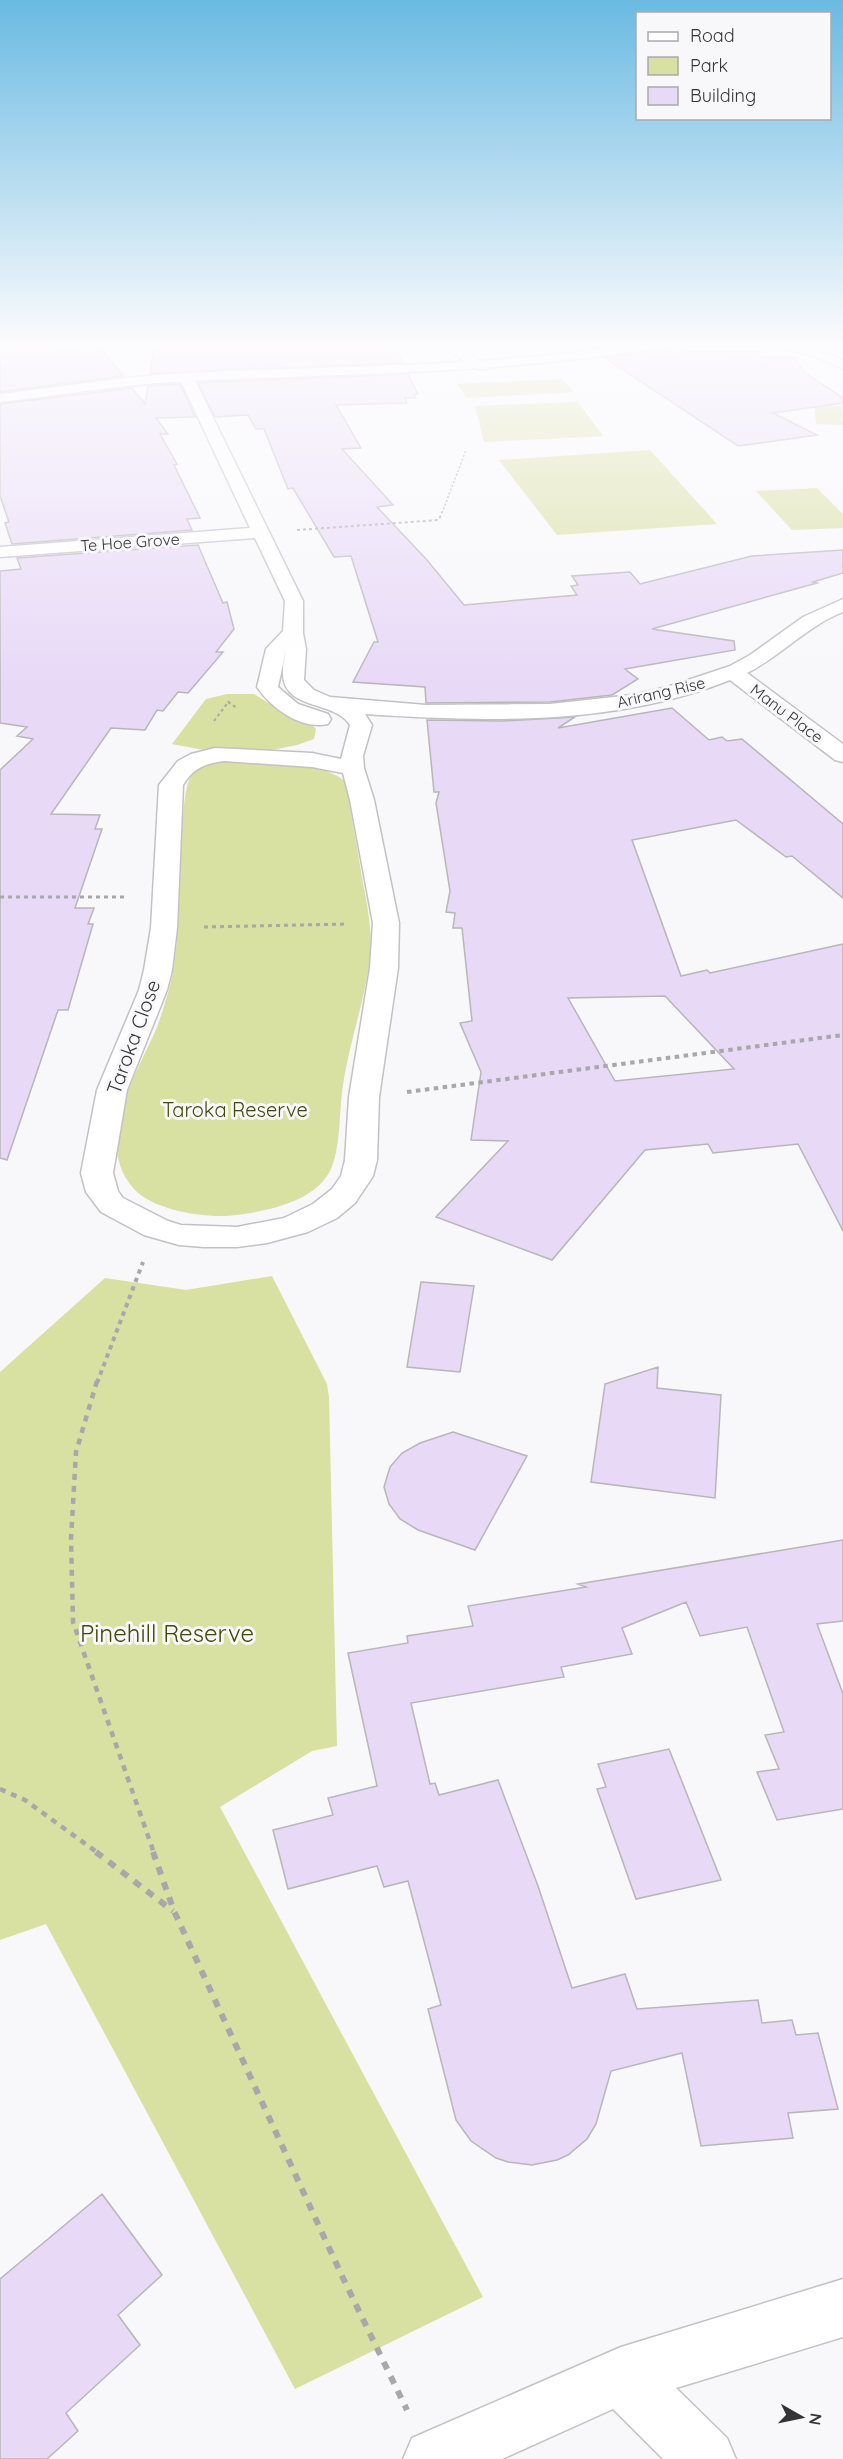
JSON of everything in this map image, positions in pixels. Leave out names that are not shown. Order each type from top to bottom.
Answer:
[{"type":"street","name":"Arirang Rise","points":[[224,457],[294,601],[293,632],[276,649],[267,687],[278,701],[304,714],[537,711],[605,705],[680,689],[732,672],[763,655],[793,630],[824,612],[843,605]]},
{"type":"street","name":"Te Hoe Grove","points":[[0,552],[260,532]]},
{"type":"street","name":"Manu Place","points":[[732,672],[843,755]]},
{"type":"street","name":"Taroka Close","points":[[261,756],[311,747],[349,714]]},
{"type":"street","name":"Taroka Close","points":[[349,714],[353,768],[362,800],[386,923],[384,968],[364,1097],[361,1160],[357,1176],[344,1196],[325,1211],[296,1225],[267,1233],[237,1237],[179,1235],[156,1228],[112,1205],[102,1192],[97,1173],[112,1090],[153,990],[162,952],[171,786],[176,776],[190,762],[224,754],[312,760],[353,768]]},
{"type":"street","points":[[421,2437],[843,2308]]},
{"type":"street","points":[[621,2376],[706,2459]]},
{"type":"path","points":[[260,532],[439,520],[462,457]]},
{"type":"path","points":[[0,897],[164,897]]},
{"type":"path","points":[[164,928],[386,923]]},
{"type":"path","points":[[364,1097],[843,1035]]},
{"type":"path","points":[[156,1228],[89,1403],[78,1442],[71,1551],[74,1622],[174,1911],[342,2276],[421,2437]]},
{"type":"path","points":[[0,1789],[25,1800],[174,1911]]},
{"type":"green space","points":[[548,457],[656,457],[717,524],[557,535],[499,460]]},
{"type":"green space","points":[[817,488],[843,514],[843,528],[792,530],[756,491]]},
{"type":"green space","points":[[227,694],[254,694],[289,716],[309,722],[316,729],[314,739],[272,750],[232,748],[204,750],[172,744],[206,699]]},
{"type":"green space","name":"Taroka Reserve","points":[[225,761],[288,763],[321,769],[346,782],[368,907],[371,948],[365,990],[346,1069],[338,1141],[330,1171],[323,1182],[313,1190],[289,1203],[262,1211],[211,1216],[168,1208],[143,1197],[134,1189],[122,1170],[117,1150],[117,1129],[130,1086],[159,1022],[174,968],[178,930],[183,812],[189,781],[198,769]]},
{"type":"green space","name":"Pinehill Reserve","points":[[272,1276],[327,1384],[329,1397],[337,1746],[312,1751],[220,1807],[483,2297],[295,2389],[46,1924],[0,1940],[0,1372],[105,1278],[186,1290]]},
{"type":"building","points":[[0,457],[173,457],[177,464],[174,465],[200,518],[187,519],[192,530],[12,544],[5,523],[9,522],[0,496]]},
{"type":"building","points":[[275,457],[349,457],[393,505],[377,507],[427,560],[464,605],[577,595],[571,586],[578,585],[572,576],[630,572],[640,584],[752,556],[843,550],[843,573],[813,582],[817,583],[652,629],[734,641],[735,650],[625,669],[638,679],[612,695],[550,702],[426,703],[425,687],[353,682],[374,642],[378,642],[351,556],[334,557],[293,488],[288,489]]},
{"type":"building","points":[[198,545],[223,603],[227,602],[234,629],[216,652],[223,652],[188,693],[178,692],[163,711],[157,710],[145,730],[111,728],[51,814],[100,815],[95,829],[102,829],[75,908],[94,908],[88,924],[93,924],[68,1010],[58,1010],[7,1160],[0,1158],[0,770],[33,739],[17,736],[27,727],[0,723],[0,571],[21,569],[17,558]]},
{"type":"building","points":[[672,708],[709,740],[722,737],[727,741],[742,739],[843,824],[843,898],[792,856],[786,857],[736,820],[632,840],[681,976],[707,970],[710,973],[843,944],[843,1231],[798,1144],[713,1153],[708,1144],[645,1150],[552,1260],[436,1217],[508,1141],[471,1140],[481,1072],[460,1023],[472,1021],[462,928],[453,928],[455,913],[446,912],[450,891],[436,803],[439,792],[434,792],[427,720],[503,721],[575,717],[558,728]],"holes":[[[665,996],[734,1069],[615,1081],[568,998]]]},
{"type":"building","points":[[421,1282],[474,1286],[460,1372],[407,1367]]},
{"type":"building","points":[[658,1367],[657,1388],[721,1395],[715,1498],[591,1482],[605,1384]]},
{"type":"building","points":[[453,1432],[527,1456],[475,1550],[418,1530],[400,1519],[389,1504],[384,1487],[390,1467],[402,1453],[420,1443]]},
{"type":"building","points":[[843,1540],[843,1621],[817,1624],[843,1694],[843,1809],[777,1820],[757,1772],[779,1769],[765,1735],[784,1732],[747,1627],[700,1636],[686,1602],[622,1628],[632,1654],[561,1667],[564,1677],[411,1703],[430,1784],[435,1783],[439,1795],[498,1780],[538,1886],[572,1988],[625,1974],[637,2009],[758,2000],[762,2023],[792,2020],[796,2035],[818,2033],[838,2109],[788,2113],[793,2138],[701,2146],[682,2053],[611,2071],[596,2124],[587,2139],[568,2155],[557,2160],[532,2165],[496,2158],[471,2141],[456,2120],[428,2009],[441,2005],[408,1881],[384,1887],[377,1866],[288,1889],[273,1830],[333,1815],[328,1798],[377,1786],[348,1653],[408,1643],[407,1636],[473,1626],[468,1606],[586,1587],[578,1584]]},
{"type":"building","points":[[669,1749],[721,1880],[636,1899],[597,1789],[606,1787],[598,1764]]},
{"type":"building","points":[[102,2194],[162,2275],[118,2315],[140,2345],[66,2413],[78,2431],[47,2459],[0,2459],[0,2279]]}]
